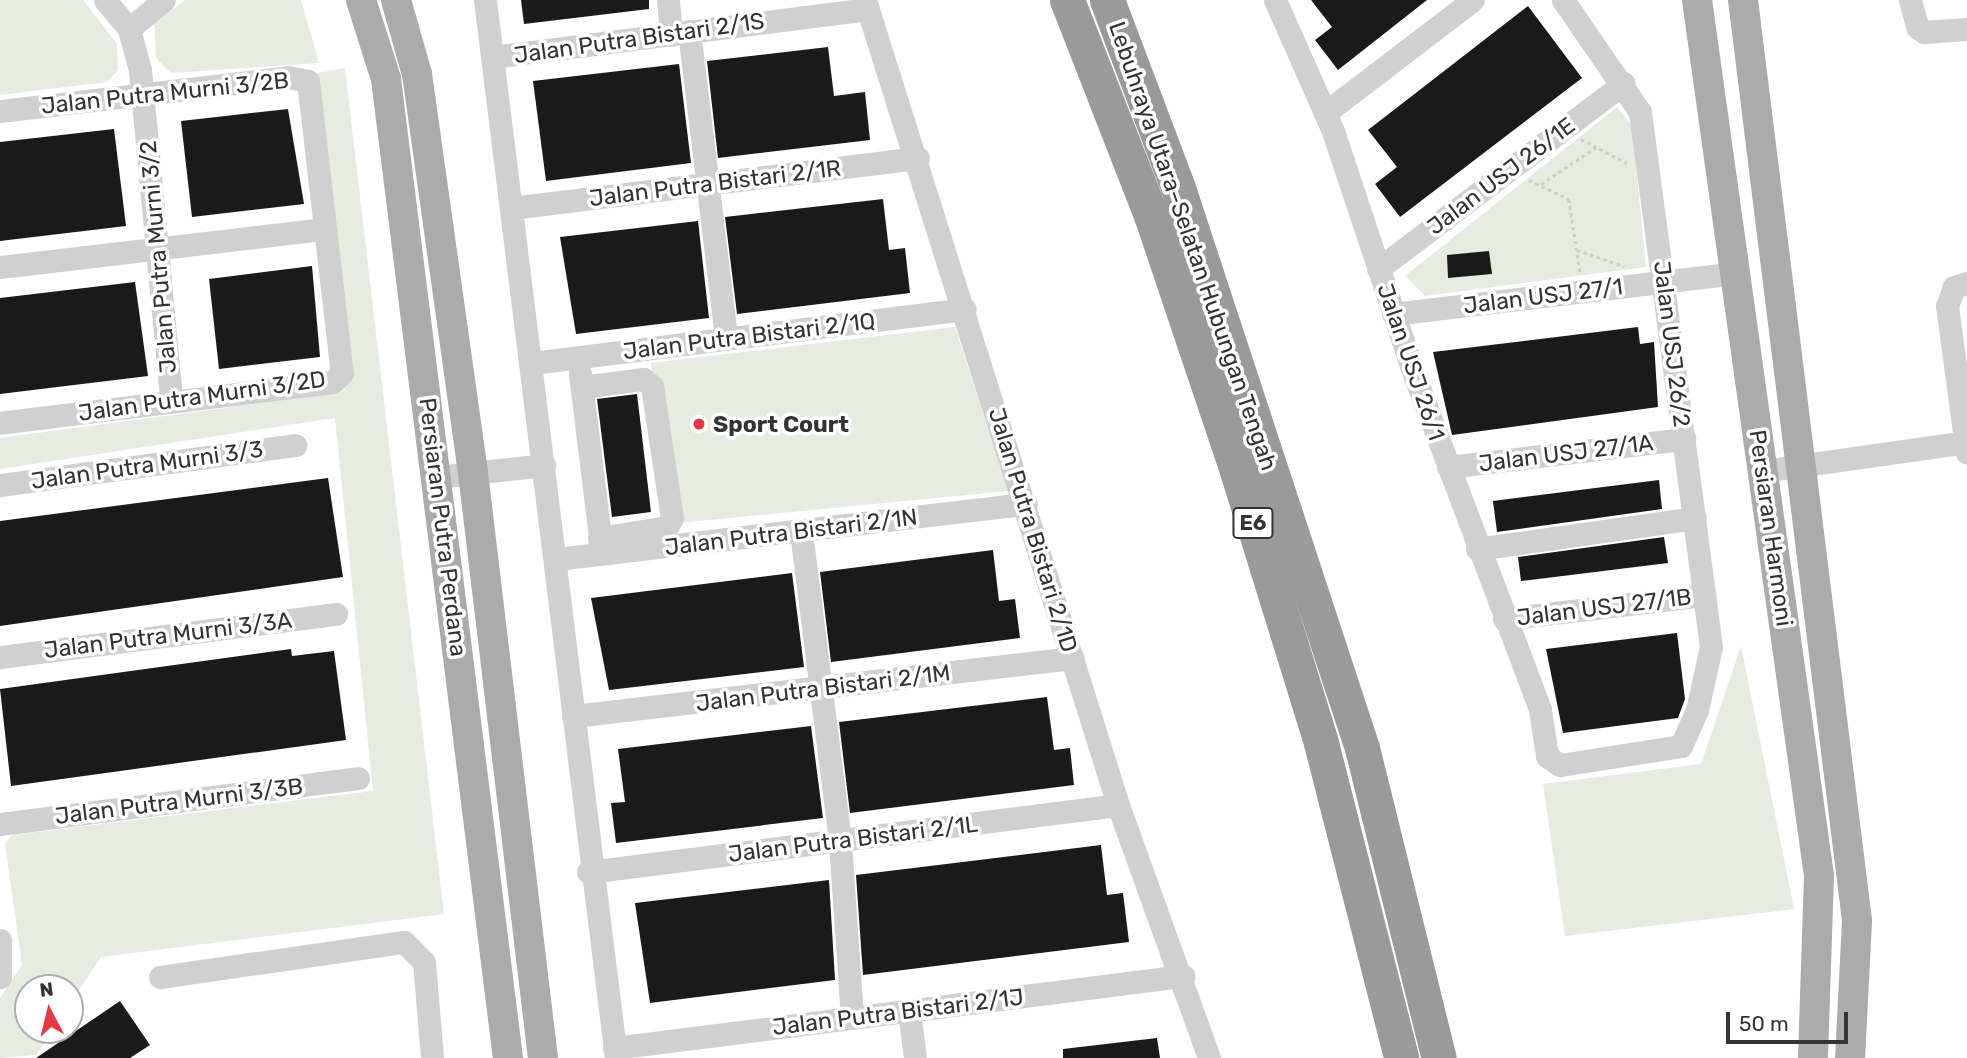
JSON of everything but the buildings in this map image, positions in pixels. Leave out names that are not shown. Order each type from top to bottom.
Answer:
[{"type":"highway","name":"Lebuhraya Utara–Selatan Hubungan Tengah","points":[[1067,0],[1152,218],[1237,471],[1321,743],[1401,1058]]},
{"type":"highway","name":"Lebuhraya Utara–Selatan Hubungan Tengah","points":[[1107,0],[1182,201],[1362,748],[1439,1058]]},
{"type":"main road","name":"Persiaran Putra Perdana","points":[[361,0],[386,79],[508,1058]]},
{"type":"main road","name":"Persiaran Putra Perdana","points":[[396,0],[417,74],[473,472],[543,1058]]},
{"type":"main road","name":"Persiaran Harmoni","points":[[1698,0],[1819,876],[1813,1058]]},
{"type":"main road","name":"Persiaran Harmoni","points":[[1743,0],[1857,920],[1850,1058]]},
{"type":"street","name":"Jalan Putra Murni 3/2","points":[[105,0],[129,29],[143,93],[171,398]]},
{"type":"street","points":[[485,0],[556,559],[588,872],[615,1053]]},
{"type":"street","points":[[668,0],[680,33],[711,182],[726,339]]},
{"type":"street","name":"Jalan USJ 26/1","points":[[1275,0],[1325,113],[1393,314],[1543,725],[1547,756],[1560,765],[1673,752],[1698,710]]},
{"type":"street","points":[[1325,113],[1473,0]]},
{"type":"street","name":"Jalan USJ 26/2","points":[[1563,0],[1624,83],[1640,112],[1704,595],[1710,665],[1698,710]]},
{"type":"street","points":[[1910,0],[1916,27],[1924,32],[1967,29]]},
{"type":"street","points":[[129,29],[162,1]]},
{"type":"street","name":"Jalan Putra Bistari 2/1S","points":[[493,57],[680,33],[866,4]]},
{"type":"street","name":"Jalan Putra Bistari 2/1D","points":[[866,4],[918,158],[1118,805],[1183,976],[1209,1058]]},
{"type":"street","name":"Jalan Putra Murni 3/2B","points":[[0,111],[288,77],[308,81],[325,229]]},
{"type":"street","name":"Jalan USJ 26/1E","points":[[1378,269],[1624,83]]},
{"type":"street","name":"Jalan Putra Bistari 2/1R","points":[[511,208],[918,158]]},
{"type":"street","points":[[0,267],[325,229]]},
{"type":"street","name":"Jalan Putra Murni 3/2D","points":[[0,424],[171,398],[333,382],[342,373],[325,229]]},
{"type":"street","name":"Jalan USJ 27/1","points":[[1393,314],[1736,273]]},
{"type":"street","points":[[1763,471],[1967,446],[1947,306],[1954,288],[1967,283]]},
{"type":"street","name":"Jalan Putra Bistari 2/1Q","points":[[532,363],[965,309]]},
{"type":"street","points":[[578,357],[601,546],[667,527],[672,518],[652,386],[643,380],[582,387]]},
{"type":"street","name":"Jalan USJ 27/1A","points":[[1448,467],[1684,439]]},
{"type":"street","name":"Jalan Putra Murni 3/3","points":[[0,485],[295,445]]},
{"type":"street","points":[[437,477],[544,464]]},
{"type":"street","name":"Jalan Putra Bistari 2/1N","points":[[556,559],[601,546],[801,531],[1026,505]]},
{"type":"street","points":[[1477,549],[1695,518]]},
{"type":"street","points":[[801,531],[840,842],[852,1018]]},
{"type":"street","name":"Jalan USJ 27/1B","points":[[1504,618],[1704,595]]},
{"type":"street","name":"Jalan Putra Murni 3/3A","points":[[0,657],[335,614]]},
{"type":"street","name":"Jalan Putra Bistari 2/1M","points":[[573,716],[1073,658]]},
{"type":"street","name":"Jalan Putra Murni 3/3B","points":[[0,824],[358,778]]},
{"type":"street","name":"Jalan Putra Bistari 2/1L","points":[[588,872],[1118,805]]},
{"type":"street","points":[[0,940],[0,977]]},
{"type":"street","points":[[160,977],[404,943],[424,962],[432,1058]]},
{"type":"street","name":"Jalan Putra Bistari 2/1J","points":[[615,1053],[908,1010],[1183,976]]},
{"type":"street","points":[[908,1010],[915,1058]]},
{"type":"path","points":[[1578,138],[1599,145],[1636,170]]},
{"type":"path","points":[[1541,184],[1599,145]]},
{"type":"path","points":[[1526,179],[1569,199],[1580,275]]},
{"type":"path","points":[[1577,250],[1631,269]]},
{"type":"shaded area","points":[[0,0],[83,0],[117,44],[118,70],[107,82],[0,95]]},
{"type":"shaded area","points":[[185,0],[301,0],[319,63],[171,73],[156,58],[154,24]]},
{"type":"shaded area","points":[[345,68],[444,914],[101,957],[84,983],[84,974],[16,974],[22,965],[5,844],[12,835],[373,791],[335,418],[0,469],[0,438],[343,392],[352,375],[317,73]]},
{"type":"shaded area","points":[[1617,107],[1632,126],[1646,267],[1425,296],[1405,276]]},
{"type":"shaded area","points":[[955,327],[1008,491],[668,524],[651,363]]},
{"type":"shaded area","points":[[1741,646],[1794,909],[1565,936],[1543,784],[1701,764]]},
{"type":"shaded area","points":[[14,977],[14,1044],[43,1044],[36,1055],[0,1058],[0,998]]},
{"type":"place","name":"Sport Court","points":[[699,424]]}]
